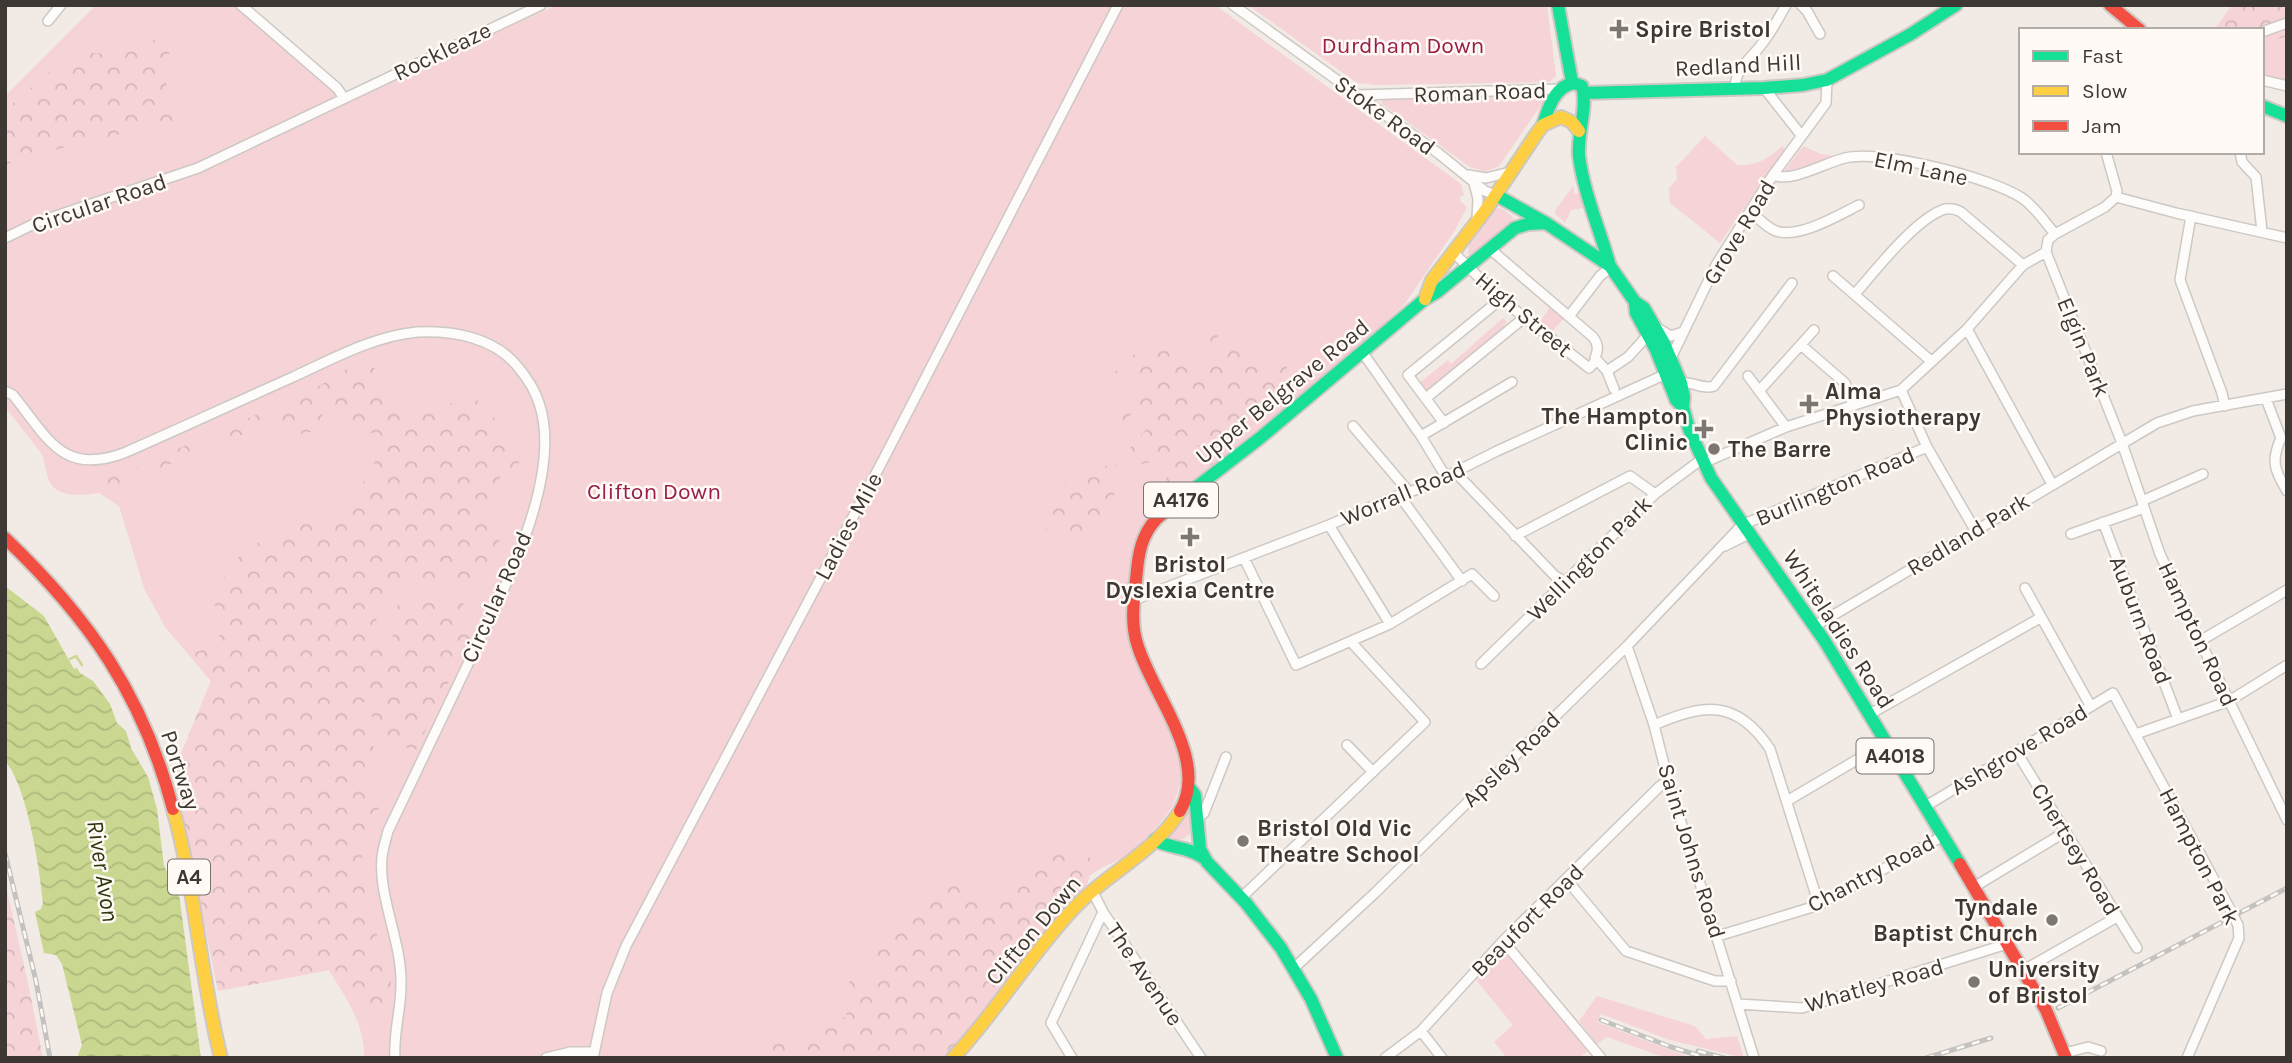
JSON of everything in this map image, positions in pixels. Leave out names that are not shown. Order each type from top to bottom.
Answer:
[{"type":"main road","points":[[1558,5],[1574,87],[1580,165],[1611,266]]},
{"type":"main road","name":"Redland Hill","points":[[1574,87],[1735,89],[1803,85],[1827,79],[1879,52],[1956,5]]},
{"type":"main road","points":[[2110,5],[2138,28]]},
{"type":"main road","name":"Upper Belgrave Road","points":[[1425,299],[1432,280],[1544,125],[1546,113],[1574,87]]},
{"type":"main road","points":[[2264,107],[2287,117]]},
{"type":"main road","points":[[1544,125],[1562,117],[1572,122],[1579,131]]},
{"type":"main road","name":"Whiteladies Road","points":[[1496,195],[1546,223],[1611,266],[1635,302],[1644,308],[1676,400],[1683,407],[1703,461],[1746,529],[1815,626],[1870,714],[2046,1010],[2065,1055]]},
{"type":"main road","name":"Upper Belgrave Road","points":[[1208,862],[1200,849],[1195,795],[1189,787],[1186,756],[1137,644],[1133,624],[1141,540],[1153,522],[1260,438],[1425,299],[1515,228],[1546,223]]},
{"type":"main road","points":[[1572,240],[1587,239],[1597,227]]},
{"type":"main road","name":"Whiteladies Road","points":[[1652,331],[1671,358],[1685,397],[1683,407]]},
{"type":"main road","name":"Portway","points":[[5,538],[86,625],[135,703],[164,777],[181,842],[193,898],[203,974],[221,1058]]},
{"type":"main road","name":"Clifton Down","points":[[953,1058],[976,1033],[1050,936],[1092,890],[1155,840],[1177,814],[1189,787]]},
{"type":"main road","points":[[1155,840],[1162,845],[1186,846],[1208,862],[1241,898],[1294,968],[1314,1004],[1337,1058]]},
{"type":"street","points":[[48,21],[61,5]]},
{"type":"street","points":[[241,5],[337,88],[344,98]]},
{"type":"street","name":"Rockleaze","points":[[344,98],[541,5]]},
{"type":"street","name":"Ladies Mile","points":[[593,1055],[607,993],[626,946],[888,450],[1118,5]]},
{"type":"street","name":"Stoke Road","points":[[1233,5],[1488,192],[1496,195]]},
{"type":"street","points":[[1735,89],[1736,75],[1741,66],[1765,39],[1786,5]]},
{"type":"street","points":[[1807,8],[1820,34]]},
{"type":"street","points":[[2264,31],[2287,23]]},
{"type":"street","name":"Grove Road","points":[[1671,358],[1716,265],[1773,175],[1826,103],[1827,79]]},
{"type":"street","points":[[2264,80],[2287,86]]},
{"type":"street","name":"Roman Road","points":[[1357,95],[1574,87]]},
{"type":"street","points":[[1764,88],[1801,135]]},
{"type":"street","name":"Circular Road","points":[[5,238],[38,222],[198,168],[344,98]]},
{"type":"street","points":[[1975,530],[1927,447],[1901,390],[1967,329],[2023,265],[2046,252],[2049,240],[2055,233],[2105,207],[2116,197],[2117,191],[2107,154]]},
{"type":"street","points":[[2240,154],[2242,162],[2256,177],[2262,231]]},
{"type":"street","name":"Elm Lane","points":[[1773,175],[1787,177],[1855,156],[1889,158],[1967,177],[2011,192],[2024,199],[2055,233]]},
{"type":"street","points":[[1477,219],[1478,199],[1471,179],[1510,172]]},
{"type":"street","points":[[2116,197],[2287,238]]},
{"type":"street","points":[[1750,211],[1773,230],[1786,232],[1827,221],[1859,205]]},
{"type":"street","points":[[1854,294],[1912,232],[1945,209],[1961,212],[2023,265]]},
{"type":"street","points":[[2191,216],[2180,280],[2225,406]]},
{"type":"street","points":[[1490,249],[1570,315],[1598,343],[1596,361],[1607,372],[1614,389]]},
{"type":"street","name":"High Street","points":[[1453,252],[1501,299],[1589,368],[1596,361]]},
{"type":"street","name":"Elgin Park","points":[[2046,252],[2122,443]]},
{"type":"street","points":[[1570,315],[1611,266]]},
{"type":"street","points":[[1833,276],[1931,361]]},
{"type":"street","points":[[1681,383],[1688,382],[1707,388],[1714,386],[1792,283]]},
{"type":"street","points":[[1444,423],[1408,375],[1501,299]]},
{"type":"street","points":[[1426,398],[1525,317]]},
{"type":"street","points":[[1967,329],[2052,484]]},
{"type":"street","points":[[1759,391],[1814,330]]},
{"type":"street","points":[[1607,372],[1628,357],[1652,331],[1671,336],[1684,332]]},
{"type":"street","name":"Circular Road","points":[[5,391],[13,395],[55,447],[67,456],[93,460],[124,453],[361,346],[417,332],[447,333],[494,345],[512,358],[529,381],[540,404],[544,432],[538,493],[516,563],[388,831],[382,857],[383,881],[401,964],[402,985],[394,1035],[395,1058]]},
{"type":"street","points":[[1801,345],[1845,383],[1853,406]]},
{"type":"street","points":[[1363,353],[1450,475],[1555,576],[1564,581]]},
{"type":"street","name":"Worrall Road","points":[[1134,600],[1425,487],[1666,374]]},
{"type":"street","points":[[1748,376],[1786,427]]},
{"type":"street","points":[[1421,436],[1512,382]]},
{"type":"street","name":"Wellington Park","points":[[1481,664],[1655,494],[1703,461],[1786,427],[1901,390]]},
{"type":"street","name":"Redland Park","points":[[1815,626],[2149,426],[2174,416],[2287,394]]},
{"type":"street","points":[[2266,400],[2284,438],[2275,450],[2274,463],[2287,491]]},
{"type":"street","points":[[1353,426],[1404,493],[1462,581]]},
{"type":"street","name":"Hampton Road","points":[[2122,443],[2160,554],[2287,820]]},
{"type":"street","name":"Burlington Road","points":[[1746,529],[1927,447]]},
{"type":"street","points":[[2071,534],[2143,504],[2203,474]]},
{"type":"street","points":[[1515,536],[1630,476],[1655,494]]},
{"type":"street","name":"Auburn Road","points":[[2103,522],[2178,719]]},
{"type":"street","points":[[1329,525],[1390,624]]},
{"type":"street","name":"Apsley Road","points":[[1294,968],[1376,892],[1725,546],[1746,529]]},
{"type":"street","points":[[1244,558],[1296,665],[1390,624],[1472,574],[1494,596]]},
{"type":"street","points":[[2025,588],[2090,705]]},
{"type":"street","points":[[2200,641],[2287,590]]},
{"type":"street","points":[[1870,714],[2040,618]]},
{"type":"street","points":[[1241,898],[1425,722],[1351,642]]},
{"type":"street","name":"Saint Johns Road","points":[[1627,646],[1654,725],[1668,780],[1753,1054]]},
{"type":"street","points":[[2136,734],[2229,701],[2287,665]]},
{"type":"street","name":"Ashgrove Road","points":[[1926,806],[2113,693]]},
{"type":"street","name":"Hampton Park","points":[[2113,693],[2238,925],[2239,938],[2187,1058]]},
{"type":"street","points":[[1654,725],[1685,712],[1721,710],[1740,717],[1760,734],[1770,749],[1819,905]]},
{"type":"street","points":[[1787,801],[1886,742]]},
{"type":"street","points":[[1347,745],[1373,772]]},
{"type":"street","name":"Chertsey Road","points":[[2016,751],[2137,948]]},
{"type":"street","points":[[1197,818],[1204,813],[1226,757]]},
{"type":"street","name":"Beaufort Road","points":[[1385,1058],[1421,1031],[1503,941],[1668,780]]},
{"type":"street","points":[[1974,887],[2065,832]]},
{"type":"street","name":"Chantry Road","points":[[1718,936],[1819,905],[1943,835]]},
{"type":"street","points":[[1566,879],[1626,951],[1716,982],[1731,981]]},
{"type":"street","name":"The Avenue","points":[[1092,890],[1103,912],[1201,1058]]},
{"type":"street","points":[[1072,1058],[1051,1023],[1103,912]]},
{"type":"street","points":[[2022,971],[2118,917]]},
{"type":"street","points":[[1503,941],[1601,1058]]},
{"type":"street","name":"Whatley Road","points":[[1738,1004],[1802,1008],[2007,944]]},
{"type":"street","points":[[1421,1031],[1442,1058]]},
{"type":"street","points":[[2065,1055],[2088,1047],[2101,1052]]},
{"type":"street","points":[[546,1058],[571,1052],[593,1055]]},
{"type":"green space","name":"Clifton Down","points":[[96,5],[235,5],[349,102],[429,62],[557,5],[1215,5],[1461,184],[1464,195],[1460,197],[1460,201],[1467,207],[1455,230],[1404,305],[1319,383],[1160,508],[1142,528],[1132,560],[1125,617],[1134,654],[1175,742],[1180,764],[1179,786],[1171,808],[1155,829],[1135,848],[1089,876],[1086,889],[963,1040],[943,1058],[364,1058],[358,1023],[329,970],[218,991],[174,771],[211,681],[165,627],[144,588],[119,506],[99,493],[64,493],[53,486],[41,453],[5,407],[5,96]]},
{"type":"green space","name":"Durdham Down","points":[[1248,5],[1547,5],[1556,76],[1549,82],[1357,83]]},
{"type":"green space","points":[[2232,5],[2287,5],[2287,37],[2264,42],[2264,28],[2215,28]]},
{"type":"green space","points":[[2287,37],[2287,83],[2264,78],[2264,42]]},
{"type":"green space","points":[[150,40],[170,43],[166,83],[179,120],[17,159],[5,166],[5,110],[73,52],[107,54]]},
{"type":"green space","name":"Durdham Down","points":[[1537,95],[1543,102],[1499,166],[1485,172],[1470,167],[1381,103],[1383,98]]},
{"type":"green space","points":[[1705,136],[1737,165],[1756,163],[1782,146],[1785,149],[1720,243],[1670,203],[1669,188],[1677,179],[1676,167]]},
{"type":"green space","points":[[1803,146],[1821,154],[1835,156],[1783,173]]},
{"type":"green space","points":[[1573,186],[1575,194],[1579,193],[1584,208],[1571,210],[1565,223],[1554,212]]},
{"type":"green space","points":[[1496,208],[1503,209],[1514,218],[1475,253],[1468,254],[1469,243]]},
{"type":"green space","points":[[1550,307],[1565,317],[1552,332],[1539,323]]},
{"type":"green space","points":[[1503,318],[1507,322],[1504,325],[1506,329],[1426,394],[1418,384],[1448,360],[1451,364]]},
{"type":"green space","points":[[1207,327],[1219,330],[1220,335],[1199,351],[1196,336]]},
{"type":"green space","points":[[1157,338],[1166,340],[1174,348],[1159,374],[1132,376],[1117,391],[1105,385],[1128,359]]},
{"type":"green space","points":[[1233,338],[1266,367],[1274,359],[1287,367],[1287,377],[1291,383],[1279,401],[1256,409],[1230,437],[1209,446],[1175,447],[1161,460],[1137,465],[1128,471],[1119,470],[1116,464],[1150,425],[1137,410],[1122,422],[1113,421],[1113,410],[1148,388],[1185,351],[1200,364],[1223,350]]},
{"type":"green space","points":[[357,363],[365,363],[374,368],[406,420],[463,398],[480,401],[521,451],[520,461],[515,468],[504,470],[490,499],[481,502],[473,500],[459,489],[455,494],[479,514],[500,542],[496,554],[487,562],[486,571],[477,584],[454,587],[409,584],[383,595],[369,647],[384,651],[393,635],[396,608],[406,594],[443,594],[463,603],[469,611],[470,638],[416,750],[382,741],[366,702],[357,703],[379,763],[374,773],[364,777],[366,784],[379,791],[379,808],[364,830],[362,853],[366,897],[361,908],[370,918],[393,973],[389,995],[380,1006],[354,1011],[329,970],[218,991],[174,771],[211,681],[188,654],[207,649],[223,632],[223,620],[216,611],[213,592],[242,553],[271,535],[335,514],[369,476],[382,443],[380,433],[356,430],[341,409],[332,405],[326,406],[316,431],[298,434],[276,421],[99,493],[94,482],[127,471],[311,391]]},
{"type":"green space","points":[[1184,455],[1213,463],[1202,472],[1187,473],[1185,481],[1167,482],[1165,474],[1170,458]]},
{"type":"green space","points":[[1094,464],[1107,466],[1118,475],[1108,511],[1089,532],[1078,534],[1073,541],[1047,532],[1046,522],[1054,509],[1051,500],[1055,492],[1065,482]]},
{"type":"green space","points":[[1190,805],[1193,832],[1180,841],[1165,839]]},
{"type":"green space","points":[[1062,844],[1085,853],[1100,868],[1089,876],[1086,889],[1079,897],[1061,898],[1041,921],[1031,941],[1011,965],[988,1005],[954,1046],[938,1058],[762,1058],[762,1048],[780,1041],[808,1037],[846,1016],[849,1004],[838,996],[851,980],[882,971],[849,948],[903,930],[948,875],[988,915]]},
{"type":"green space","points":[[5,882],[28,983],[43,1058],[5,1058]]},
{"type":"green space","points":[[1503,950],[1588,1051],[1579,1058],[1507,1058],[1494,1042],[1513,1025],[1476,980]]},
{"type":"green space","points":[[1597,996],[1695,1026],[1706,1039],[1737,1036],[1744,1058],[1670,1040],[1601,1014],[1597,1022],[1691,1058],[1666,1058],[1607,1037],[1597,1044],[1579,1021]]},
{"type":"water","name":"River Avon","points":[[5,586],[44,616],[74,669],[77,668],[93,681],[110,704],[117,723],[126,731],[131,748],[148,777],[157,809],[164,866],[179,894],[201,1058],[77,1058],[82,1045],[62,964],[56,955],[44,953],[35,912],[41,909],[43,903],[26,808],[13,773],[5,761]]},
{"type":"waterway","points":[[70,659],[76,656],[82,665]]},
{"type":"railway","points":[[5,853],[36,981],[50,1058]]},
{"type":"railway","points":[[2058,1008],[2287,888]]},
{"type":"railway","points":[[1601,1020],[1707,1058]]},
{"type":"railway","points":[[1926,1058],[1991,1038]]},
{"type":"railway","points":[[1698,1051],[1724,1058]]},
{"type":"traffic: fast","points":[[1558,5],[1572,82]]},
{"type":"traffic: fast","points":[[1584,93],[1764,88],[1827,80],[1911,34],[1956,5]]},
{"type":"traffic: fast","points":[[1543,125],[1557,93],[1574,83],[1582,86],[1584,103],[1579,138],[1581,170],[1610,266]]},
{"type":"traffic: fast","points":[[2264,107],[2287,116]]},
{"type":"traffic: fast","points":[[1496,195],[1546,223],[1610,266],[1635,302],[1644,308],[1664,343],[1681,383],[1683,407],[1689,429],[1711,478],[1824,640],[1960,864]]},
{"type":"traffic: fast","points":[[1163,513],[1260,438],[1425,299],[1515,228],[1546,223]]},
{"type":"traffic: fast","points":[[1635,304],[1636,313],[1656,350],[1676,400],[1681,405]]},
{"type":"traffic: fast","points":[[1189,787],[1195,795],[1200,849],[1207,862],[1246,903],[1281,948],[1311,999],[1337,1058]]},
{"type":"traffic: fast","points":[[1155,840],[1202,857]]},
{"type":"traffic: slow","points":[[1425,299],[1432,280],[1485,211],[1543,125],[1561,117],[1572,122],[1579,131]]},
{"type":"traffic: slow","points":[[173,809],[221,1058]]},
{"type":"traffic: slow","points":[[953,1058],[1074,908],[1158,838],[1180,811]]},
{"type":"traffic: jam","points":[[2110,5],[2138,28]]},
{"type":"traffic: jam","points":[[1163,513],[1151,525],[1141,546],[1133,623],[1143,660],[1183,747],[1188,770],[1188,791],[1180,811]]},
{"type":"traffic: jam","points":[[5,538],[62,598],[109,661],[146,730],[173,809]]},
{"type":"traffic: jam","points":[[1960,864],[2046,1010],[2066,1058]]},
{"type":"place","name":"Spire Bristol","points":[[1619,29]]},
{"type":"place","name":"Alma Physiotherapy","points":[[1809,404]]},
{"type":"place","name":"The Hampton Clinic","points":[[1704,429]]},
{"type":"place","name":"The Barre","points":[[1714,449]]},
{"type":"place","name":"Bristol Dyslexia Centre","points":[[1190,537]]},
{"type":"place","name":"Bristol Old Vic Theatre School","points":[[1243,841]]},
{"type":"place","name":"Tyndale Baptist Church","points":[[2052,920]]},
{"type":"place","name":"University of Bristol","points":[[1974,982]]}]
